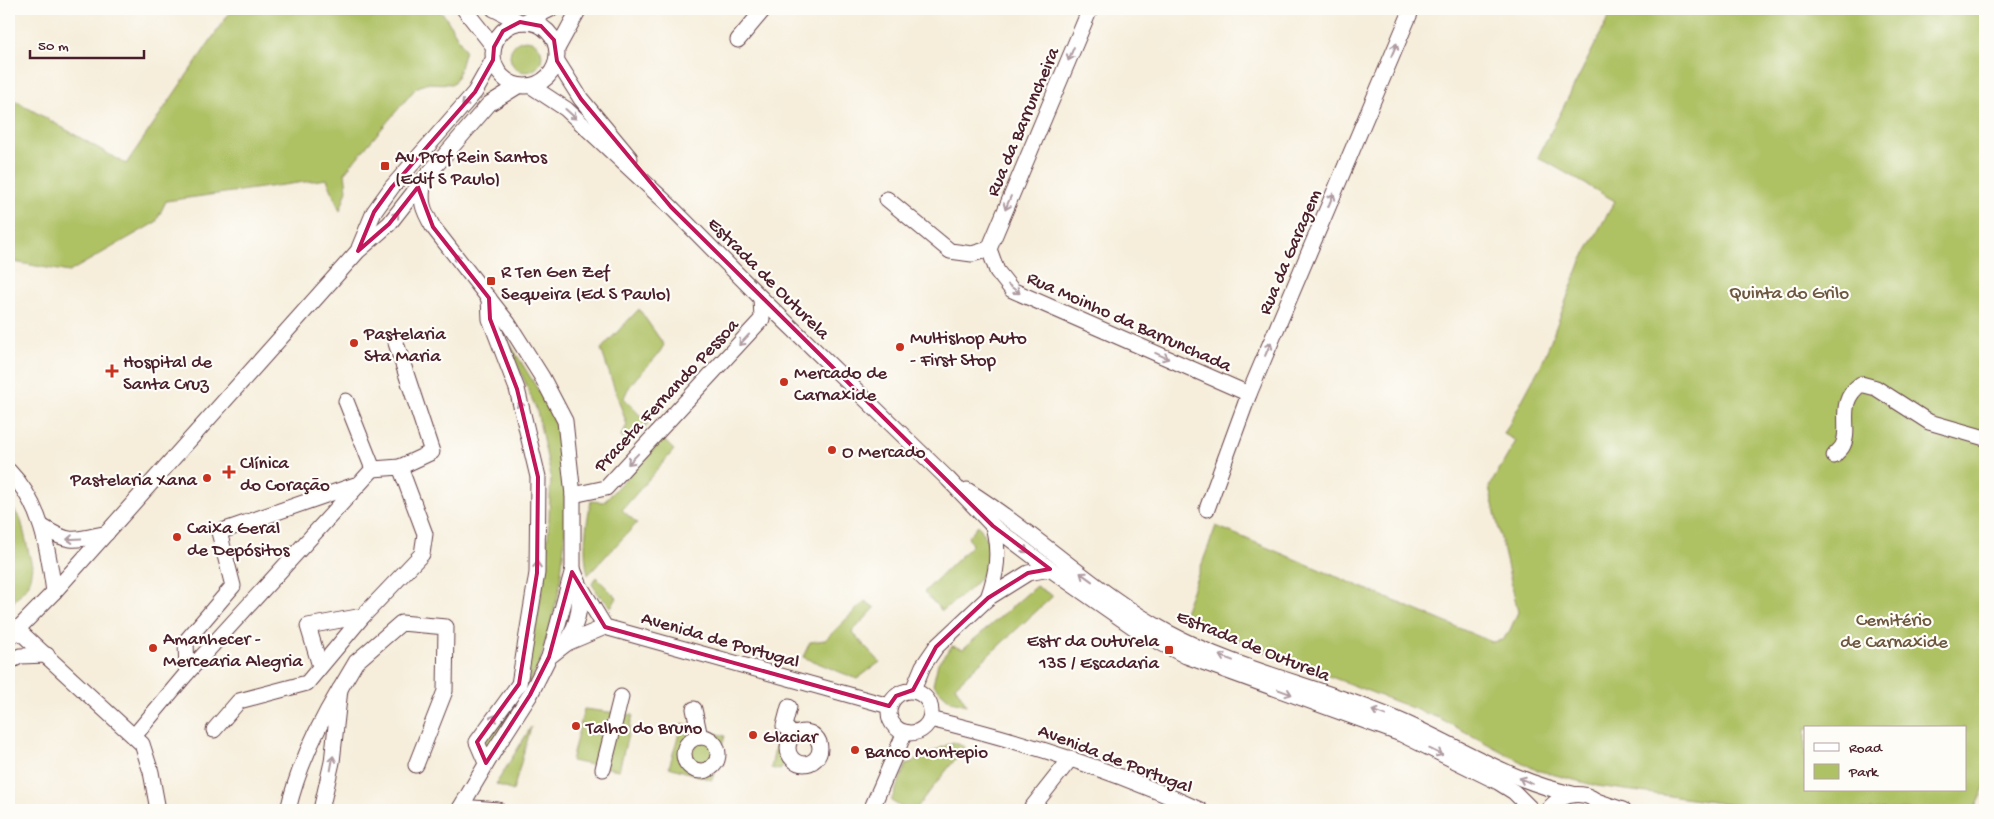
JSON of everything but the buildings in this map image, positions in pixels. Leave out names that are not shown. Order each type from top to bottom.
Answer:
[{"type":"street","points":[[464,9],[494,53],[502,76],[525,86]]},
{"type":"street","points":[[494,9],[522,22],[533,23],[549,32],[557,55]]},
{"type":"street","points":[[358,251],[374,212],[392,186],[475,92],[503,31],[550,9]]},
{"type":"street","points":[[158,810],[147,754],[135,735],[47,655],[13,633],[54,592],[358,251],[389,224],[425,178],[489,104],[525,86],[548,78],[579,9]]},
{"type":"street","points":[[738,40],[764,9]]},
{"type":"street","name":"Rua da Barruncheira","points":[[989,249],[1090,9]]},
{"type":"street","name":"Rua da Garagem","points":[[1207,509],[1249,394],[1410,10]]},
{"type":"street","name":"Estrada de Outurela","points":[[557,55],[581,100],[671,207]]},
{"type":"street","name":"Estrada de Outurela","points":[[525,86],[566,109],[671,207],[761,298],[948,478],[993,526],[1050,569],[1142,633],[1186,656],[1400,734],[1506,787],[1525,801],[1532,810]]},
{"type":"street","points":[[425,178],[420,198],[423,210],[433,227],[489,298],[542,377],[565,421],[572,496],[573,569],[558,625],[549,657],[530,695],[460,809],[498,810]]},
{"type":"street","points":[[887,199],[950,251],[972,254],[989,249]]},
{"type":"street","name":"Rua Moinho da Barrunchada","points":[[989,249],[997,271],[1012,290],[1249,394]]},
{"type":"street","points":[[486,764],[477,742],[519,684],[537,573],[538,477],[517,389],[490,318],[489,298]]},
{"type":"street","name":"Praceta Fernando Pessoa","points":[[572,496],[606,488],[762,319],[761,298]]},
{"type":"street","points":[[135,735],[187,673],[373,469],[400,467],[432,452],[396,343]]},
{"type":"street","points":[[1834,456],[1843,446],[1846,402],[1853,389],[1860,384],[1876,388],[1929,422],[1985,438]]},
{"type":"street","points":[[346,401],[373,469]]},
{"type":"street","points":[[214,730],[239,701],[307,683],[363,616],[422,554],[425,534],[400,467]]},
{"type":"street","points":[[9,471],[22,484],[43,527],[54,592]]},
{"type":"street","name":"Estrada de Outurela","points":[[948,478],[988,503],[1087,578],[1167,632],[1222,656],[1402,721],[1533,785],[1584,795],[1599,805]]},
{"type":"street","points":[[187,673],[186,641],[233,586],[219,532],[357,485]]},
{"type":"street","points":[[988,598],[998,560],[997,540],[993,526]]},
{"type":"street","points":[[43,527],[63,539],[80,539],[107,533]]},
{"type":"street","points":[[549,657],[567,642],[600,625],[573,569]]},
{"type":"street","points":[[913,690],[923,666],[936,647],[988,598],[1028,573],[1050,569]]},
{"type":"street","points":[[567,642],[577,624],[580,611],[580,586]]},
{"type":"street","points":[[565,599],[568,608],[578,618]]},
{"type":"street","points":[[320,666],[308,626],[363,616]]},
{"type":"street","points":[[558,625],[568,618],[578,618]]},
{"type":"street","name":"Avenida de Portugal","points":[[578,618],[588,627],[600,625],[889,706]]},
{"type":"street","points":[[288,810],[303,761],[320,722],[356,662],[401,623],[446,627],[445,691],[416,765]]},
{"type":"street","points":[[9,662],[20,656],[47,655]]},
{"type":"street","points":[[321,810],[332,762],[340,689]]},
{"type":"street","points":[[906,690],[913,690],[924,695],[928,700],[931,706],[930,719],[928,725],[917,732],[905,732],[892,723],[889,706],[896,696],[906,690]]},
{"type":"street","points":[[603,769],[621,697]]},
{"type":"street","points":[[789,707],[784,726],[793,735]]},
{"type":"street","points":[[694,709],[700,737]]},
{"type":"street","name":"Avenida de Portugal","points":[[930,719],[994,734],[1071,758],[1158,791],[1200,810]]},
{"type":"street","points":[[871,810],[905,732]]},
{"type":"street","points":[[1030,810],[1071,758]]},
{"type":"street","points":[[1158,791],[1171,810]]},
{"type":"street","points":[[1548,810],[1562,798],[1573,794]]},
{"type":"street","points":[[1599,805],[1623,810]]},
{"type":"highlighted area","points":[[520,22],[541,26],[554,40],[557,61],[581,99],[671,207],[993,526],[1050,569],[1028,573],[988,598],[936,647],[913,690],[896,696],[889,706],[605,627],[572,572],[549,657],[530,695],[486,763],[477,742],[519,684],[537,573],[538,477],[517,389],[490,319],[489,298],[433,227],[418,187],[389,224],[358,251],[374,212],[392,187],[475,92],[493,60],[494,47],[503,31]]},
{"type":"green space","points":[[232,9],[437,9],[445,16],[465,50],[458,75],[453,84],[427,83],[416,88],[345,172],[347,190],[340,211],[327,179],[166,201],[156,222],[69,272],[9,261],[9,97],[126,164]]},
{"type":"green space","name":"Quinta do Grilo","points":[[1613,9],[1985,9],[1985,786],[1974,810],[1770,810],[1597,786],[1536,770],[1441,719],[1240,642],[1184,612],[1216,526],[1492,642],[1502,640],[1509,632],[1518,612],[1489,487],[1516,441],[1504,434],[1543,361],[1581,261],[1615,201],[1538,157]]},
{"type":"green space","points":[[526,40],[532,41],[537,45],[541,50],[541,62],[537,67],[532,71],[526,72],[520,71],[515,67],[511,62],[510,56],[511,50],[515,45],[520,41]]},
{"type":"green space","points":[[639,309],[664,345],[655,359],[632,383],[624,398],[648,424],[627,444],[621,436],[627,425],[601,349]]},
{"type":"green space","points":[[507,339],[556,419],[565,494],[565,537],[559,592],[539,665],[490,750],[483,741],[525,681],[540,603],[548,536],[551,476],[537,411]]},
{"type":"green space","points":[[662,438],[674,450],[622,510],[637,523],[588,575],[585,547],[591,501],[604,502]]},
{"type":"green space","points":[[9,503],[21,520],[32,566],[29,584],[9,607]]},
{"type":"green space","points":[[978,525],[987,539],[990,552],[988,564],[975,584],[942,611],[924,592],[972,545],[968,537]]},
{"type":"green space","points":[[596,577],[617,598],[611,607],[599,595],[592,584]]},
{"type":"green space","points":[[1036,586],[1053,596],[955,686],[967,705],[951,701],[933,685],[938,663],[952,646],[963,649]]},
{"type":"green space","points":[[865,601],[875,608],[852,632],[880,662],[857,679],[803,657],[810,642],[825,640]]},
{"type":"green space","points":[[584,709],[633,715],[619,770],[571,761]]},
{"type":"green space","points":[[781,718],[811,727],[808,732],[798,733],[789,742],[788,751],[790,756],[780,770],[771,768]]},
{"type":"green space","points":[[682,723],[725,736],[712,780],[669,767]]},
{"type":"green space","points":[[531,727],[513,791],[496,784]]},
{"type":"green space","points":[[953,742],[965,747],[915,810],[906,810],[891,801],[906,765]]},
{"type":"place","name":"Av Prof Rein Santos (Edif S Paulo)","points":[[385,166]]},
{"type":"place","name":"R Ten Gen Zef Sequeira (Ed S Paulo)","points":[[491,281]]},
{"type":"place","name":"Pastelaria Sta Maria","points":[[354,343]]},
{"type":"place","name":"Multishop Auto - First Stop","points":[[900,347]]},
{"type":"place","name":"Hospital de Santa Cruz","points":[[112,371]]},
{"type":"place","name":"Mercado de Carnaxide","points":[[784,382]]},
{"type":"place","name":"O Mercado","points":[[832,450]]},
{"type":"place","name":"Clínica do Coração","points":[[229,472]]},
{"type":"place","name":"Pastelaria Xana","points":[[207,478]]},
{"type":"place","name":"Caixa Geral de Depósitos","points":[[177,537]]},
{"type":"place","name":"Amanhecer - Mercearia Alegria","points":[[153,648]]},
{"type":"place","name":"Estr da Outurela 135 / Escadaria","points":[[1169,650]]},
{"type":"place","name":"Talho do Bruno","points":[[576,726]]},
{"type":"place","name":"Glaciar","points":[[753,735]]},
{"type":"place","name":"Banco Montepio","points":[[855,750]]},
{"type":"park label","name":"Cemitério de Carnaxide","points":[[1894,629]]}]
